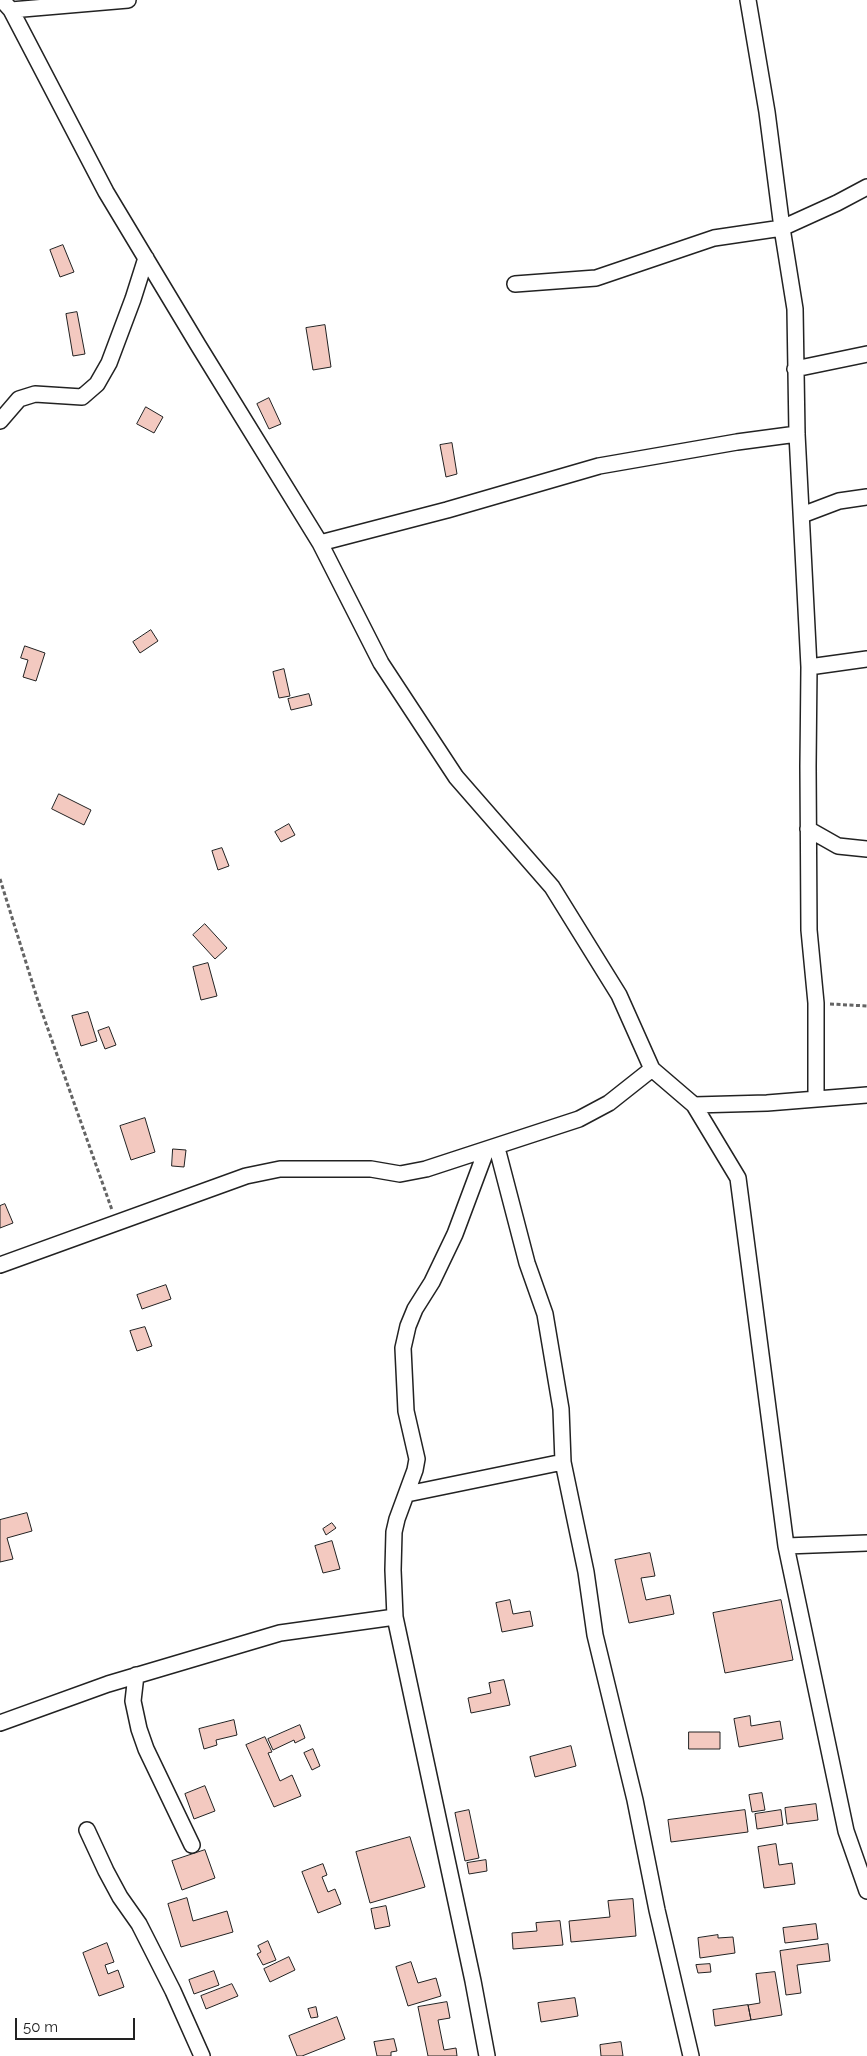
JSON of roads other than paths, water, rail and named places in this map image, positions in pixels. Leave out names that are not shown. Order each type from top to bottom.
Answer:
[{"type":"street","points":[[128,0],[7,5],[106,192],[320,543],[381,663],[456,777],[552,887],[619,995],[652,1069],[694,1104],[738,1178],[786,1546],[846,1831],[867,1891]]},
{"type":"street","points":[[748,0],[768,112],[782,228],[795,308],[797,434],[810,667],[809,930],[816,1003],[816,1098]]},
{"type":"street","points":[[515,284],[596,278],[714,238],[782,228],[867,187]]},
{"type":"street","points":[[0,421],[19,398],[34,394],[82,397],[97,384],[109,363],[121,334],[146,258]]},
{"type":"street","points":[[795,369],[867,354]]},
{"type":"street","points":[[320,543],[446,510],[599,466],[797,434]]},
{"type":"street","points":[[802,515],[839,501],[867,498]]},
{"type":"street","points":[[810,667],[867,659]]},
{"type":"street","points":[[808,829],[838,846],[867,849]]},
{"type":"street","points":[[0,1265],[246,1176],[280,1169],[371,1169],[400,1174],[426,1169],[579,1119],[609,1103],[652,1069]]},
{"type":"street","points":[[694,1104],[767,1103],[867,1095]]},
{"type":"street","points":[[491,1149],[545,1314],[561,1408],[563,1462],[586,1572],[595,1635],[635,1800],[659,1919],[691,2056]]},
{"type":"street","points":[[487,2056],[473,1981],[395,1617],[393,1570],[394,1532],[417,1458],[406,1412],[403,1348],[408,1326],[456,1234],[491,1149]]},
{"type":"street","points":[[407,1494],[563,1462]]},
{"type":"street","points":[[786,1546],[867,1543]]},
{"type":"street","points":[[0,1723],[136,1675],[280,1633],[395,1617]]},
{"type":"street","points":[[136,1675],[133,1701],[139,1729],[146,1749],[192,1844]]},
{"type":"street","points":[[87,1830],[106,1872],[120,1897],[139,1924],[173,1991],[202,2056]]}]
